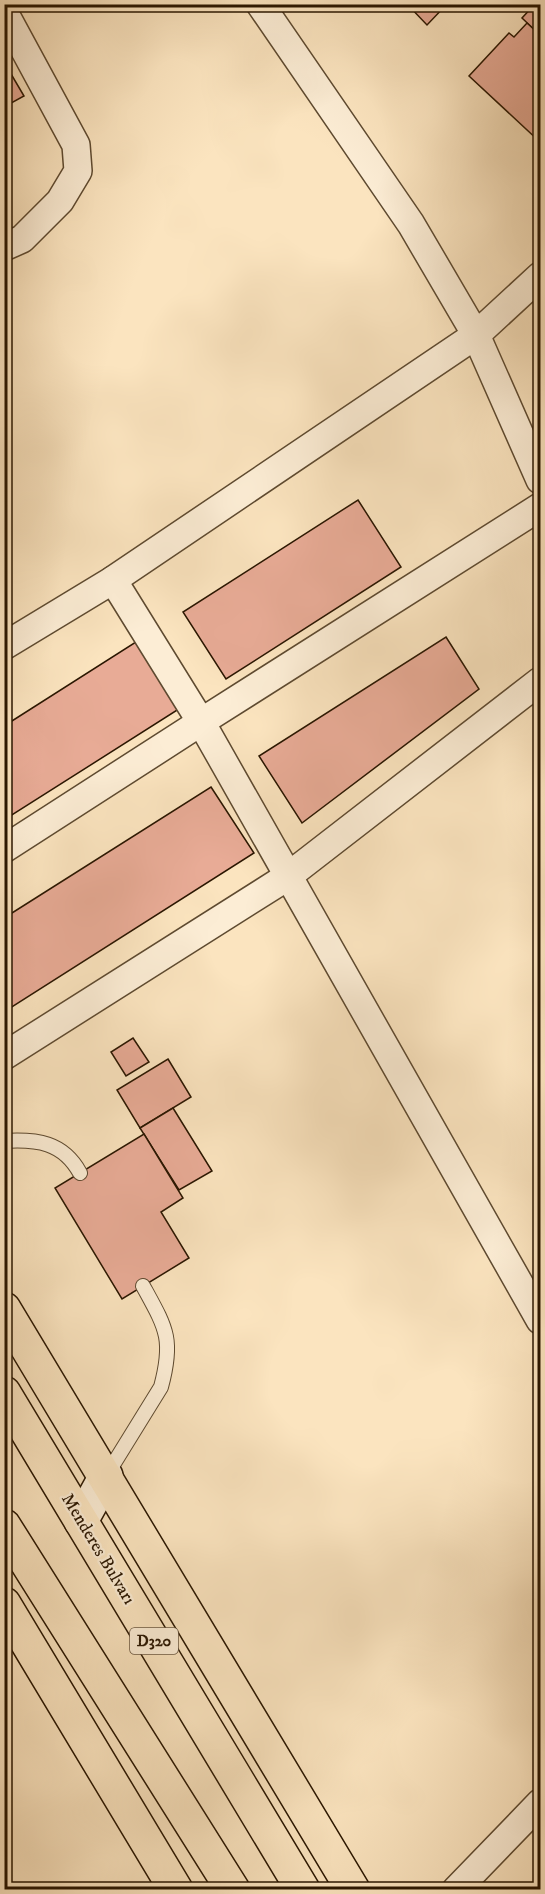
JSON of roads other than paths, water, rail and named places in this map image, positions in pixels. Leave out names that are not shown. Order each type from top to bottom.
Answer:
[{"type":"main road","points":[[4,1309],[353,1890]]},
{"type":"main road","name":"Menderes Bulvarı","points":[[4,1393],[303,1890]]},
{"type":"main road","points":[[4,1526],[233,1890]]},
{"type":"main road","points":[[4,1604],[176,1890]]},
{"type":"street","points":[[260,4],[411,225],[476,335],[540,480]]},
{"type":"street","points":[[4,12],[76,145],[78,171],[60,201],[22,239],[4,247]]},
{"type":"street","points":[[4,645],[113,580],[476,335],[540,276]]},
{"type":"street","points":[[4,849],[540,507]]},
{"type":"street","points":[[113,580],[201,722],[540,1320]]},
{"type":"street","points":[[4,1056],[287,877],[540,681]]},
{"type":"street","points":[[81,1521],[106,1476]]},
{"type":"street","points":[[457,1889],[540,1803]]},
{"type":"lane","points":[[4,1141],[42,1142],[60,1150],[74,1162],[80,1173]]},
{"type":"lane","points":[[106,1476],[161,1387],[164,1374],[168,1341],[164,1323],[143,1286]]}]
